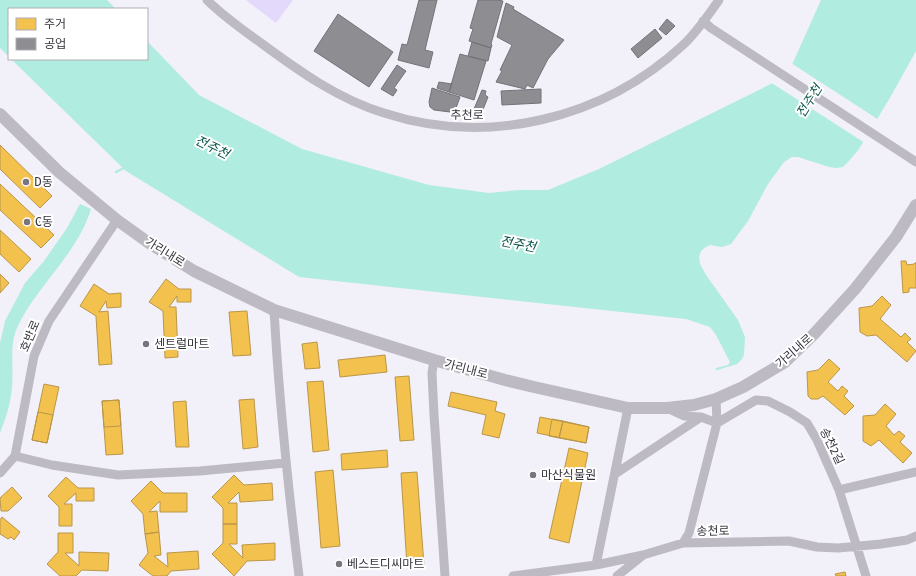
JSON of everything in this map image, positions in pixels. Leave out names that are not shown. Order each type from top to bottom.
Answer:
[{"type":"street","name":"추천로","points":[[207,0],[249,34],[308,77],[343,97],[382,113],[420,123],[462,128],[490,128],[534,122],[582,108],[612,95],[663,62],[684,44],[719,0]]},
{"type":"street","points":[[703,21],[711,28],[916,162]]},
{"type":"street","name":"가리내로","points":[[0,114],[59,172],[117,220],[149,243],[194,271],[274,310],[434,360],[534,387],[628,408],[667,408],[694,405],[716,399],[743,387],[785,362],[814,334],[855,289],[896,237],[916,205]]},
{"type":"street","name":"호반로","points":[[15,456],[34,356],[49,321],[117,220]]},
{"type":"street","points":[[274,310],[278,379],[299,576]]},
{"type":"street","points":[[434,360],[432,373],[434,415],[445,576]]},
{"type":"street","points":[[684,543],[689,533],[717,423],[716,399]]},
{"type":"street","name":"송천2길","points":[[717,423],[756,400],[768,401],[790,412],[807,423],[817,440],[840,490],[866,576]]},
{"type":"street","points":[[596,565],[628,408]]},
{"type":"street","points":[[667,408],[684,416],[701,418],[717,423]]},
{"type":"street","points":[[615,474],[701,418]]},
{"type":"street","points":[[0,473],[15,456],[118,475],[200,471],[286,463]]},
{"type":"street","points":[[840,490],[916,472]]},
{"type":"street","name":"송천로","points":[[513,576],[596,565],[643,555],[684,543],[789,541],[817,547],[838,548],[858,547],[907,540],[916,536]]},
{"type":"street","points":[[617,576],[643,555]]},
{"type":"shaded area","points":[[246,0],[293,0],[276,23]]},
{"type":"water","points":[[0,0],[107,0],[115,8],[8,8],[8,56],[0,48]]},
{"type":"water","name":"전주천","points":[[821,0],[916,0],[916,51],[859,149],[848,162],[843,167],[837,168],[829,167],[798,157],[792,157],[784,162],[768,184],[748,221],[731,244],[722,247],[710,245],[701,251],[699,257],[700,264],[706,275],[738,320],[745,337],[744,355],[742,359],[737,364],[716,370],[716,368],[728,365],[730,362],[716,335],[710,327],[686,319],[299,277],[126,171],[12,60],[148,60],[148,42],[199,95],[302,149],[429,185],[489,193],[519,190],[548,190],[599,169],[787,76]]},
{"type":"water","points":[[80,204],[91,209],[85,226],[66,256],[25,313],[17,328],[12,349],[11,392],[8,410],[0,433],[0,343],[5,321],[25,283],[44,261],[67,228]]},
{"type":"pier","points":[[791,63],[879,120],[865,143],[770,82],[786,75]]},
{"type":"building: 주거","name":"D동","points":[[0,145],[52,196],[40,208],[0,169]]},
{"type":"building: 주거","name":"C동","points":[[0,184],[54,235],[41,248],[0,210]]},
{"type":"building: 주거","points":[[0,230],[31,259],[19,272],[0,254]]},
{"type":"building: 주거","points":[[901,261],[906,261],[907,265],[914,264],[916,262],[916,288],[909,288],[909,292],[903,293]]},
{"type":"building: 주거","points":[[0,274],[9,283],[0,293]]},
{"type":"building: 주거","points":[[166,279],[179,289],[191,289],[191,302],[177,302],[177,296],[169,307],[176,307],[178,357],[165,358],[163,311],[149,302]]},
{"type":"building: 주거","points":[[94,284],[109,294],[121,293],[121,307],[107,308],[106,301],[99,312],[108,311],[112,364],[99,365],[96,316],[80,306]]},
{"type":"building: 주거","points":[[882,296],[891,305],[880,319],[901,337],[905,333],[911,339],[907,342],[916,351],[907,362],[876,335],[867,336],[860,332],[859,308],[872,306]]},
{"type":"building: 주거","points":[[247,311],[251,355],[233,356],[229,312]]},
{"type":"building: 주거","points":[[317,342],[320,368],[305,369],[302,344]]},
{"type":"building: 주거","points":[[385,355],[387,372],[340,377],[338,360]]},
{"type":"building: 주거","points":[[829,359],[840,369],[828,382],[838,391],[842,386],[848,391],[844,396],[854,406],[845,415],[823,396],[818,399],[811,399],[808,396],[807,372],[818,370]]},
{"type":"building: 주거","points":[[409,376],[414,440],[400,441],[395,377]]},
{"type":"building: 주거","points":[[323,381],[329,450],[313,452],[307,382]]},
{"type":"building: 주거","points":[[44,384],[59,387],[47,443],[32,440]]},
{"type":"building: 주거","points":[[451,392],[497,402],[495,411],[505,414],[499,438],[482,434],[486,415],[448,406]]},
{"type":"building: 주거","points":[[254,399],[258,447],[243,449],[239,400]]},
{"type":"building: 주거","points":[[119,400],[123,454],[106,455],[102,401]]},
{"type":"building: 주거","points":[[119,400],[121,426],[104,427],[102,401]]},
{"type":"building: 주거","points":[[186,401],[189,447],[176,447],[173,402]]},
{"type":"building: 주거","points":[[885,404],[896,414],[886,426],[894,435],[899,431],[905,436],[900,442],[912,453],[903,463],[879,440],[871,446],[863,441],[863,416],[875,415]]},
{"type":"building: 주거","points":[[38,412],[53,415],[47,443],[32,440]]},
{"type":"building: 주거","points":[[540,417],[589,427],[586,443],[537,433]]},
{"type":"building: 주거","points":[[552,419],[563,421],[559,438],[549,436]]},
{"type":"building: 주거","points":[[563,421],[589,427],[586,443],[559,438]]},
{"type":"building: 주거","points":[[569,448],[588,453],[569,543],[549,538]]},
{"type":"building: 주거","points":[[387,450],[388,467],[342,470],[341,454]]},
{"type":"building: 주거","points":[[333,470],[340,546],[321,548],[315,472]]},
{"type":"building: 주거","points":[[417,472],[424,565],[407,566],[401,473]]},
{"type":"building: 주거","points":[[234,475],[244,485],[272,483],[273,500],[240,502],[239,492],[228,503],[237,503],[237,524],[223,524],[223,508],[212,497]]},
{"type":"building: 주거","points":[[66,477],[78,488],[94,488],[94,501],[76,501],[76,493],[64,504],[72,504],[72,526],[59,526],[59,507],[48,496]]},
{"type":"building: 주거","points":[[151,481],[163,493],[187,493],[187,512],[160,512],[160,501],[149,512],[157,511],[159,532],[145,534],[143,514],[131,501]]},
{"type":"building: 주거","points":[[12,487],[22,498],[8,511],[1,511],[0,498]]},
{"type":"building: 주거","points":[[2,517],[20,532],[14,540],[11,537],[8,539],[0,534],[0,520]]},
{"type":"building: 주거","points":[[223,524],[237,524],[237,544],[229,544],[243,558],[242,545],[275,543],[275,560],[247,561],[234,576],[212,554],[223,543]]},
{"type":"building: 주거","points":[[159,532],[161,555],[154,556],[168,567],[167,553],[198,551],[199,569],[171,571],[167,576],[153,576],[139,565],[148,553],[145,534]]},
{"type":"building: 주거","points":[[58,533],[73,533],[73,553],[65,553],[79,566],[79,552],[109,553],[108,571],[82,570],[76,576],[60,576],[47,564],[58,552]]},
{"type":"building: 주거","points":[[845,572],[846,576],[836,576],[835,574]]},
{"type":"building: 공업","points":[[419,0],[437,0],[425,50],[433,52],[429,68],[398,60],[402,44],[407,45]]},
{"type":"building: 공업","points":[[478,0],[503,1],[491,48],[469,41],[473,29],[470,28]]},
{"type":"building: 공업","points":[[506,3],[514,7],[513,9],[564,40],[548,59],[533,88],[527,85],[525,89],[496,82],[512,45],[497,37]]},
{"type":"building: 공업","points":[[338,14],[393,52],[369,87],[314,51]]},
{"type":"building: 공업","points":[[667,19],[675,26],[666,35],[659,29]]},
{"type":"building: 공업","points":[[655,29],[662,38],[638,58],[631,49]]},
{"type":"building: 공업","points":[[472,42],[491,48],[488,61],[468,56]]},
{"type":"building: 공업","points":[[460,54],[486,61],[474,100],[449,92]]},
{"type":"building: 공업","points":[[397,65],[406,71],[394,88],[397,90],[393,96],[381,89]]},
{"type":"building: 공업","points":[[439,82],[452,84],[449,92],[437,88]]},
{"type":"building: 공업","points":[[432,88],[460,97],[455,111],[451,110],[450,112],[434,110],[430,107],[429,102]]},
{"type":"building: 공업","points":[[541,89],[541,103],[502,105],[501,91]]},
{"type":"building: 공업","points":[[482,90],[486,91],[485,95],[488,97],[482,112],[474,109]]},
{"type":"waterway","points":[[116,172],[126,167]]},
{"type":"place","name":"D동","points":[[26,182]]},
{"type":"place","name":"C동","points":[[27,222]]},
{"type":"place","name":"센트럴마트","points":[[146,344]]},
{"type":"place","name":"마산식물원","points":[[533,475]]},
{"type":"place","name":"베스트디씨마트","points":[[339,564]]}]
